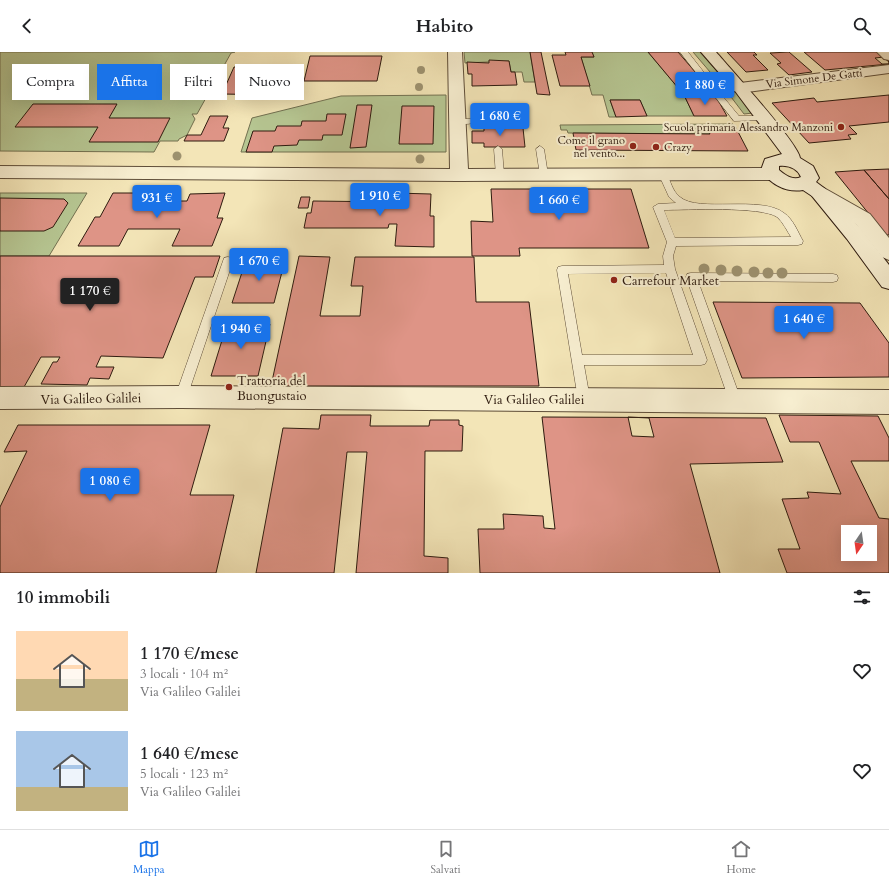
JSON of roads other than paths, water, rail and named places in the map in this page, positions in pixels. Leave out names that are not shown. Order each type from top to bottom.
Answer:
[{"type":"street","points":[[455,52],[465,121],[459,175]]},
{"type":"street","points":[[708,52],[764,118],[791,154],[791,161]]},
{"type":"street","points":[[884,52],[889,56]]},
{"type":"street","name":"Via Simone De Gatti","points":[[740,88],[889,69]]},
{"type":"street","points":[[772,174],[770,170],[771,164],[779,160],[797,163],[806,170],[810,178],[811,188],[854,234],[889,281]]},
{"type":"street","points":[[0,172],[663,176],[772,174],[788,183],[811,188],[863,219],[889,252]]},
{"type":"street","name":"Via Galileo Galilei","points":[[0,398],[181,397],[888,401]]},
{"type":"lane","points":[[684,52],[737,119],[764,118]]},
{"type":"lane","points":[[716,91],[740,88]]},
{"type":"lane","points":[[498,148],[500,175]]},
{"type":"lane","points":[[540,149],[544,175]]},
{"type":"lane","points":[[663,176],[671,194],[683,204],[706,204],[715,207]]},
{"type":"lane","points":[[670,207],[667,198],[671,194]]},
{"type":"lane","points":[[578,360],[701,360],[670,269],[668,256],[672,242],[658,207],[753,208],[770,210],[781,214],[798,241],[672,242]]},
{"type":"lane","points":[[181,397],[228,261]]},
{"type":"lane","points":[[584,399],[562,270],[670,269]]},
{"type":"lane","points":[[735,400],[691,277],[833,278]]},
{"type":"place","name":"Scuola primaria Alessandro Manzoni","points":[[841,127]]},
{"type":"place","name":"Come il grano nel vento...","points":[[633,146]]},
{"type":"place","name":"Crazy","points":[[656,147]]},
{"type":"place","name":"Carrefour Market","points":[[614,280]]},
{"type":"place","name":"Trattoria del Buongustaio","points":[[229,387]]}]
